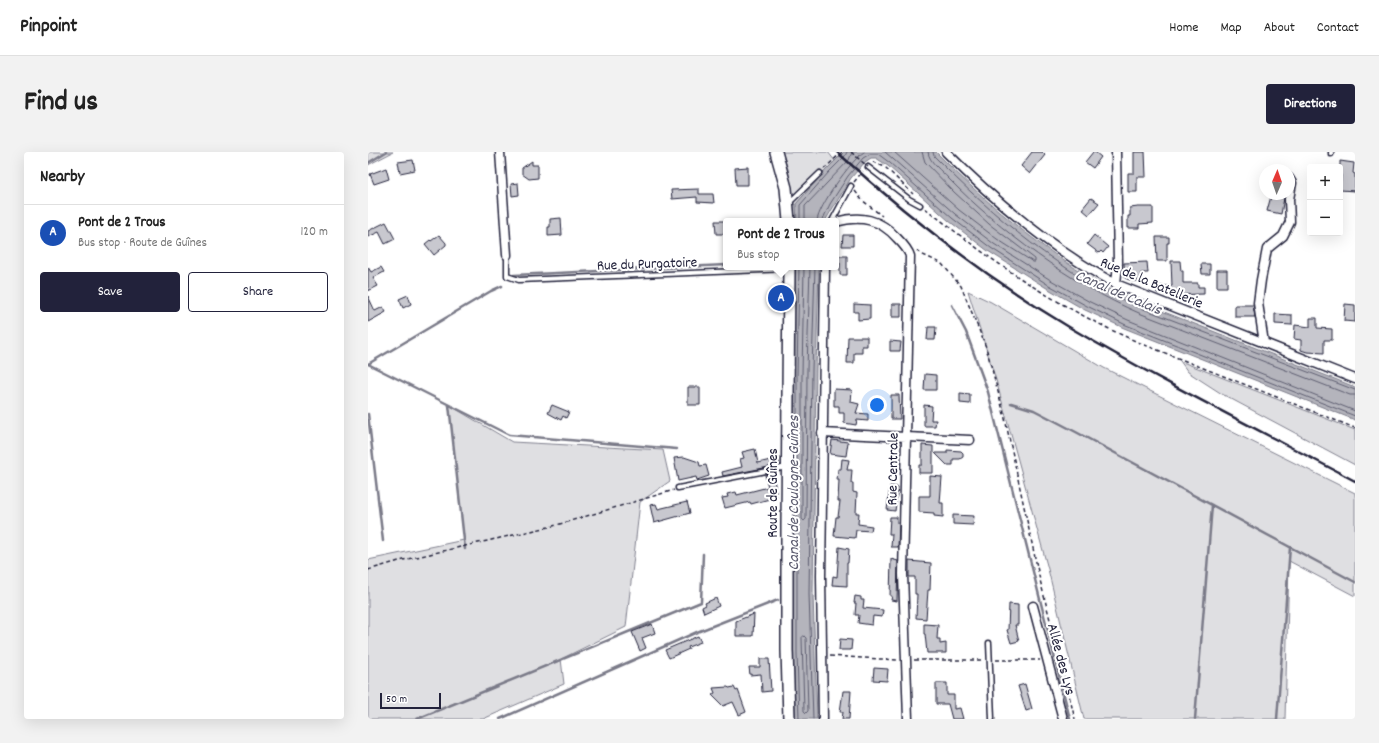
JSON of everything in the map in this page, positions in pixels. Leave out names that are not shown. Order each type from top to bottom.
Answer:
[{"type":"main road","points":[[776,152],[784,178],[789,218]]},
{"type":"main road","name":"Route de Guînes","points":[[789,270],[787,650],[789,719]]},
{"type":"street","points":[[500,152],[507,255]]},
{"type":"street","name":"Rue de la Batellerie","points":[[946,152],[984,189],[1041,236],[1077,262],[1116,284],[1355,379]]},
{"type":"street","points":[[1116,152],[1118,263],[1116,284]]},
{"type":"street","points":[[1264,343],[1258,303],[1260,280],[1267,249],[1283,236],[1290,222],[1287,200]]},
{"type":"street","name":"Rue Centrale","points":[[839,221],[863,219],[881,224],[888,228],[903,244],[910,256],[903,574],[908,719]]},
{"type":"street","points":[[823,719],[822,433],[825,270]]},
{"type":"street","points":[[822,433],[970,440]]},
{"type":"street","name":"Allée des Lys","points":[[1033,606],[1063,719]]},
{"type":"lane","points":[[868,167],[909,199],[920,205]]},
{"type":"lane","points":[[788,204],[820,173]]},
{"type":"lane","points":[[834,218],[851,186]]},
{"type":"lane","name":"Rue du Purgatoire","points":[[507,255],[507,276],[518,280],[744,270]]},
{"type":"lane","points":[[678,488],[787,466]]},
{"type":"lane","points":[[989,642],[992,719]]},
{"type":"path","points":[[820,173],[842,152]]},
{"type":"path","points":[[851,152],[868,167]]},
{"type":"path","points":[[851,186],[871,162],[876,162],[885,167],[912,193],[921,202],[920,205],[964,239],[1012,273],[1083,316],[1111,331],[1355,428]]},
{"type":"path","points":[[921,254],[941,263],[961,286],[986,347],[1004,414],[1036,561],[1075,719]]},
{"type":"path","points":[[368,570],[554,526],[678,488]]},
{"type":"path","points":[[822,656],[905,660],[1048,661]]},
{"type":"shaded area","points":[[368,152],[393,152],[368,165]]},
{"type":"shaded area","points":[[782,152],[828,152],[835,161],[796,204],[797,218],[793,218],[793,195],[788,169]]},
{"type":"shaded area","points":[[968,291],[991,302],[1104,368],[1355,493],[1355,596],[1289,561],[1285,719],[1084,719],[1048,569],[996,380]]},
{"type":"shaded area","points":[[1180,361],[1355,430],[1355,465],[1222,394],[1188,372]]},
{"type":"shaded area","points":[[449,405],[512,442],[663,450],[670,481],[640,502],[626,627],[561,659],[564,684],[483,719],[368,719],[368,560],[464,540]]},
{"type":"water","points":[[844,152],[936,152],[957,173],[1021,229],[1066,262],[1116,293],[1355,387],[1355,420],[1124,328],[1085,310],[988,251],[949,221],[888,166],[876,158],[871,158],[865,162],[851,178],[827,218],[797,218],[796,204]]},
{"type":"water","points":[[795,270],[819,270],[813,594],[817,719],[795,719],[793,653],[793,375]]},
{"type":"building","points":[[1032,152],[1042,152],[1045,155],[1030,174],[1021,166]]},
{"type":"building","points":[[1093,152],[1101,157],[1093,168],[1085,162]]},
{"type":"building","points":[[1134,152],[1145,152],[1146,177],[1137,177],[1137,192],[1128,192],[1128,173],[1134,173]]},
{"type":"building","points":[[413,160],[415,170],[400,173],[398,162]]},
{"type":"building","points":[[532,161],[532,165],[538,165],[538,178],[529,179],[522,174],[522,168]]},
{"type":"building","points":[[1340,161],[1354,163],[1353,173],[1355,174],[1355,191],[1343,190],[1343,164],[1340,164]]},
{"type":"building","points":[[748,167],[748,185],[736,185],[735,168]]},
{"type":"building","points":[[386,168],[389,179],[374,184],[370,174]]},
{"type":"building","points":[[518,183],[519,195],[512,196],[511,184]]},
{"type":"building","points":[[699,189],[699,194],[713,194],[714,203],[697,202],[697,197],[672,199],[671,190]]},
{"type":"building","points":[[1091,198],[1099,203],[1089,215],[1082,209]]},
{"type":"building","points":[[1270,200],[1284,200],[1281,214],[1267,211]]},
{"type":"building","points":[[1153,207],[1153,223],[1139,224],[1139,228],[1128,228],[1130,208]]},
{"type":"building","points":[[561,218],[562,235],[548,236],[550,219]]},
{"type":"building","points":[[715,221],[723,221],[723,234],[716,234]]},
{"type":"building","points":[[386,222],[395,239],[385,244],[379,232],[368,237],[368,231]]},
{"type":"building","points":[[439,235],[446,245],[434,255],[425,244]]},
{"type":"building","points":[[843,235],[853,235],[853,246],[842,246]]},
{"type":"building","points":[[1094,235],[1108,247],[1103,253],[1101,251],[1099,253],[1087,244]]},
{"type":"building","points":[[1156,237],[1169,237],[1169,243],[1167,243],[1167,261],[1157,261]]},
{"type":"building","points":[[839,256],[847,256],[847,275],[840,275]]},
{"type":"building","points":[[1171,261],[1180,261],[1181,271],[1183,271],[1183,283],[1198,283],[1198,287],[1204,287],[1204,294],[1171,295],[1171,293],[1157,293],[1156,286],[1172,286]]},
{"type":"building","points":[[1147,262],[1148,273],[1141,273],[1141,281],[1132,281],[1125,278],[1124,263]]},
{"type":"building","points":[[1201,264],[1210,264],[1210,274],[1202,274]]},
{"type":"building","points":[[368,267],[371,272],[381,267],[384,272],[373,278],[378,286],[368,291]]},
{"type":"building","points":[[1217,270],[1227,270],[1227,287],[1217,287]]},
{"type":"building","points":[[408,295],[411,304],[403,308],[399,299]]},
{"type":"building","points":[[368,296],[375,311],[383,307],[386,312],[368,322]]},
{"type":"building","points":[[854,304],[870,305],[870,319],[858,320],[858,312],[854,312]]},
{"type":"building","points":[[892,304],[901,304],[901,317],[892,317]]},
{"type":"building","points":[[1345,304],[1355,305],[1355,322],[1344,321]]},
{"type":"building","points":[[1235,305],[1253,305],[1255,317],[1235,317]]},
{"type":"building","points":[[1275,314],[1292,315],[1292,325],[1275,324]]},
{"type":"building","points":[[1310,318],[1317,318],[1317,328],[1332,329],[1332,340],[1324,340],[1324,353],[1307,352],[1301,350],[1301,340],[1294,339],[1295,325],[1310,327]]},
{"type":"building","points":[[928,327],[936,327],[935,340],[927,340]]},
{"type":"building","points":[[848,337],[867,337],[867,346],[862,346],[862,353],[854,353],[854,363],[847,363]]},
{"type":"building","points":[[890,341],[901,342],[900,351],[890,351]]},
{"type":"building","points":[[925,374],[936,375],[936,390],[924,390]]},
{"type":"building","points":[[688,387],[700,387],[700,405],[688,405]]},
{"type":"building","points":[[834,389],[852,390],[851,402],[859,404],[856,413],[868,414],[868,421],[857,420],[856,425],[844,423],[844,413],[839,413],[839,406],[834,406]]},
{"type":"building","points":[[960,393],[970,394],[970,404],[960,403]]},
{"type":"building","points":[[891,395],[899,395],[900,419],[891,419]]},
{"type":"building","points":[[552,405],[569,412],[566,418],[563,416],[561,420],[548,413]]},
{"type":"building","points":[[924,405],[932,406],[931,420],[936,420],[935,426],[924,426]]},
{"type":"building","points":[[832,440],[848,442],[846,456],[830,454]]},
{"type":"building","points":[[922,445],[933,446],[933,473],[919,473],[919,465],[922,465]]},
{"type":"building","points":[[755,449],[758,463],[779,458],[779,465],[723,476],[722,472],[742,467],[740,459],[744,458],[742,452]]},
{"type":"building","points":[[947,450],[961,451],[963,453],[963,457],[960,459],[953,459],[953,465],[947,465],[935,453],[947,453]]},
{"type":"building","points":[[684,457],[699,462],[700,466],[706,465],[709,476],[697,480],[696,477],[678,481],[674,458]]},
{"type":"building","points":[[842,459],[849,460],[847,470],[852,470],[851,483],[853,483],[853,492],[857,493],[856,513],[859,513],[858,524],[872,526],[871,531],[856,530],[855,538],[834,536],[836,517],[838,517],[840,501],[838,501],[838,469],[841,469]]},
{"type":"building","points":[[773,473],[777,497],[751,504],[750,502],[725,508],[722,498],[728,497],[727,494],[736,492],[737,495],[768,487],[765,475]]},
{"type":"building","points":[[930,476],[942,477],[940,503],[943,503],[943,517],[934,516],[934,513],[919,512],[919,496],[930,496]]},
{"type":"building","points":[[890,486],[898,487],[895,511],[887,510]]},
{"type":"building","points":[[687,502],[690,513],[654,523],[650,505],[656,504],[658,509]]},
{"type":"building","points":[[953,515],[974,516],[973,525],[953,524]]},
{"type":"building","points":[[890,517],[897,517],[897,523],[899,523],[898,547],[891,547],[892,534],[889,534]]},
{"type":"building","points":[[839,547],[849,549],[847,563],[847,586],[832,585],[833,576],[837,577]]},
{"type":"building","points":[[891,559],[898,561],[897,601],[891,600],[892,596],[890,596]]},
{"type":"building","points":[[909,561],[931,563],[930,590],[928,590],[926,619],[916,618],[917,594],[915,594],[915,577],[909,577]]},
{"type":"building","points":[[855,596],[861,597],[861,600],[864,600],[863,608],[883,610],[882,617],[873,616],[872,625],[858,623],[859,615],[855,615]]},
{"type":"building","points":[[716,598],[719,606],[704,613],[702,607],[706,605],[705,603]]},
{"type":"building","points":[[1009,604],[1018,605],[1018,625],[1015,625],[1019,641],[1011,643],[1007,630]]},
{"type":"building","points":[[754,614],[753,636],[736,636],[736,621]]},
{"type":"building","points":[[652,624],[655,633],[642,638],[646,648],[640,651],[632,632]]},
{"type":"building","points":[[924,624],[938,625],[937,639],[940,639],[940,644],[946,643],[946,653],[927,653]]},
{"type":"building","points":[[698,636],[701,642],[688,647],[689,649],[669,658],[665,650]]},
{"type":"building","points":[[840,639],[852,640],[851,650],[839,650]]},
{"type":"building","points":[[760,659],[769,659],[771,691],[762,692],[761,674],[750,675],[749,667],[760,667]]},
{"type":"building","points":[[874,668],[888,669],[887,681],[873,680]]},
{"type":"building","points":[[936,683],[947,683],[947,695],[954,695],[954,709],[960,708],[963,719],[952,719],[948,704],[936,704]]},
{"type":"building","points":[[1025,684],[1032,709],[1026,711],[1018,686]]},
{"type":"building","points":[[734,687],[736,691],[738,690],[746,712],[739,715],[733,702],[723,706],[712,695],[715,693],[713,688]]},
{"type":"building","points":[[843,691],[851,691],[849,719],[842,719],[843,712],[840,712]]},
{"type":"waterway","points":[[368,163],[386,152]]},
{"type":"waterway","points":[[514,275],[723,265]]},
{"type":"waterway","points":[[368,364],[491,291],[502,286]]},
{"type":"waterway","points":[[952,305],[966,332],[988,392],[1070,719]]},
{"type":"waterway","points":[[368,364],[509,435],[677,449]]},
{"type":"waterway","points":[[1011,403],[1034,410],[1355,582]]},
{"type":"waterway","points":[[449,405],[465,549]]},
{"type":"waterway","points":[[368,414],[383,541]]},
{"type":"waterway","points":[[1195,719],[1212,505]]},
{"type":"waterway","points":[[1277,719],[1290,547]]},
{"type":"waterway","points":[[417,719],[701,602],[703,554]]},
{"type":"waterway","points":[[500,719],[697,632],[778,600]]},
{"type":"railway","points":[[837,152],[892,200],[948,245],[1038,308],[1139,367],[1355,481]]},
{"type":"place","name":"Pont de 2 Trous","points":[[781,298]]},
{"type":"water label","name":"Canal de Calais","points":[[1119,291]]},
{"type":"water label","name":"Canal de Coulogne-Guînes","points":[[792,493]]}]
